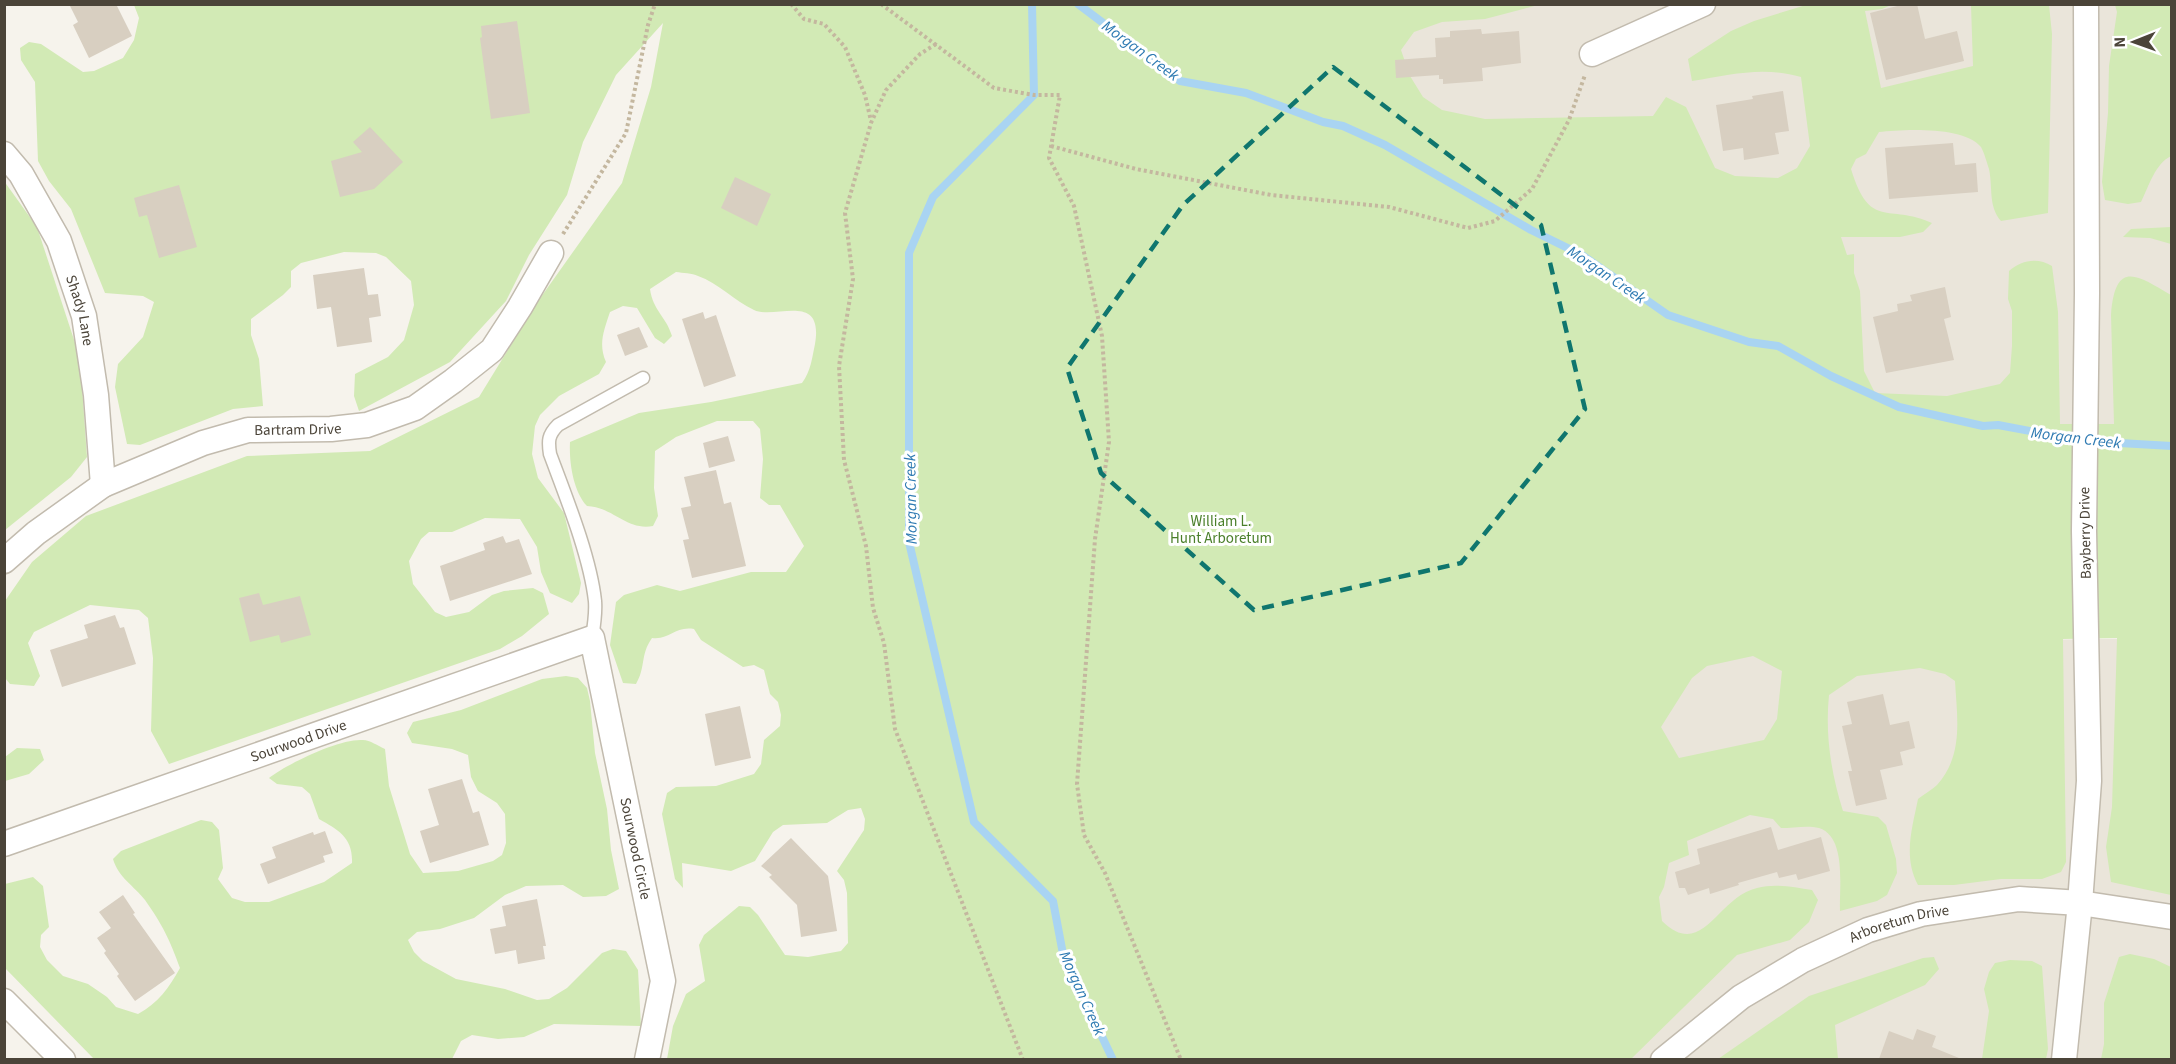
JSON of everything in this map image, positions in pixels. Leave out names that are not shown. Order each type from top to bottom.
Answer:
[{"type":"street","points":[[1592,54],[1703,4]]},
{"type":"street","name":"Bayberry Drive","points":[[2064,1059],[2080,903],[2089,782],[2084,497],[2087,282],[2086,4]]},
{"type":"street","name":"Shady Lane","points":[[4,154],[21,174],[59,242],[84,316],[96,395],[103,485]]},
{"type":"street","name":"Bartram Drive","points":[[4,561],[36,533],[103,485],[203,443],[248,430],[331,429],[367,425],[415,408],[492,350],[551,253]]},
{"type":"street","name":"Sourwood Drive","points":[[4,844],[592,638]]},
{"type":"street","name":"Sourwood Circle","points":[[592,638],[663,981],[647,1059]]},
{"type":"street","name":"Arboretum Drive","points":[[1663,1059],[1741,998],[1803,960],[1868,930],[1921,914],[2019,899],[2080,903],[2172,917]]},
{"type":"street","points":[[4,1001],[38,1051],[63,1059]]},
{"type":"lane","points":[[592,638],[596,603],[593,588],[550,454],[548,440],[551,432],[558,425],[643,378]]},
{"type":"path","points":[[551,253],[626,133],[648,25],[655,4]]},
{"type":"path","points":[[791,4],[804,19],[824,24],[844,47],[865,95],[871,123]]},
{"type":"path","points":[[881,4],[994,88],[1034,95],[1060,95],[1049,158],[1074,206],[1102,336],[1109,442],[1095,539],[1077,784],[1084,835],[1105,873],[1181,1059]]},
{"type":"path","points":[[936,44],[920,54],[886,90],[871,123],[846,213],[853,279],[839,366],[844,460],[866,546],[873,608],[884,643],[895,729],[1023,1059]]},
{"type":"path","points":[[1051,146],[1136,169],[1271,195],[1389,207],[1468,228],[1495,221],[1532,189],[1569,120],[1592,54]]},
{"type":"highlighted area","points":[[1333,67],[1541,225],[1585,409],[1461,563],[1254,610],[1101,473],[1067,368],[1183,205]]},
{"type":"shaded area","points":[[1347,5],[2171,5],[2171,428],[2122,424],[2045,424],[1856,412],[1528,292]]},
{"type":"shaded area","points":[[2171,638],[2171,1059],[1192,1060],[1707,645]]},
{"type":"green space","name":"William L. Hunt Arboretum","points":[[134,5],[1538,5],[1485,19],[1442,22],[1414,32],[1401,50],[1410,76],[1423,97],[1442,110],[1485,119],[1653,116],[1666,97],[1686,107],[1715,168],[1735,176],[1778,178],[1797,168],[1810,146],[1801,77],[1759,72],[1692,81],[1688,59],[1731,31],[1754,21],[1806,5],[1891,5],[1882,9],[1865,11],[1881,88],[1973,66],[1971,5],[2049,5],[2052,34],[2048,213],[2001,221],[1994,209],[1989,169],[1981,147],[1973,140],[1962,135],[1933,130],[1879,132],[1866,154],[1856,159],[1851,169],[1865,201],[1882,212],[1917,217],[1932,223],[1923,232],[1900,237],[1841,237],[1847,255],[1854,254],[1854,273],[1860,291],[1864,371],[1875,393],[1947,396],[2000,384],[2010,373],[2012,311],[2008,299],[2009,271],[2024,262],[2041,261],[2052,266],[2058,312],[2060,424],[2114,424],[2111,315],[2117,285],[2130,276],[2148,282],[2171,295],[2171,895],[2111,882],[2106,847],[2112,807],[2117,638],[2063,639],[2066,862],[2061,872],[2042,879],[2001,879],[1954,885],[1918,885],[1913,874],[1910,853],[1913,821],[1918,799],[1937,785],[1946,773],[1955,748],[1957,722],[1955,681],[1945,674],[1920,668],[1857,676],[1829,695],[1830,754],[1843,811],[1878,817],[1886,825],[1896,859],[1897,873],[1887,895],[1877,901],[1840,911],[1838,852],[1828,833],[1819,828],[1781,828],[1773,819],[1750,815],[1687,841],[1689,855],[1669,863],[1664,887],[1659,897],[1662,921],[1676,931],[1689,934],[1700,931],[1731,903],[1757,888],[1778,886],[1812,890],[1818,900],[1809,922],[1790,940],[1737,955],[1631,1059],[667,1059],[673,1026],[686,994],[705,981],[699,945],[704,935],[739,906],[750,907],[758,915],[785,955],[808,957],[841,951],[848,943],[847,893],[844,880],[837,871],[864,830],[865,819],[861,808],[848,810],[827,823],[783,825],[773,832],[755,861],[731,871],[682,863],[683,888],[675,879],[662,814],[667,793],[676,787],[716,786],[754,774],[761,764],[764,740],[780,726],[781,715],[778,702],[770,694],[764,670],[754,665],[743,667],[701,640],[694,629],[682,629],[664,637],[652,638],[648,644],[636,684],[623,683],[610,645],[616,602],[624,595],[657,585],[680,591],[751,572],[786,572],[804,546],[780,505],[769,505],[760,498],[763,459],[760,429],[753,421],[717,421],[676,437],[655,451],[654,488],[658,516],[653,526],[635,525],[605,510],[587,506],[578,492],[573,476],[570,442],[639,413],[711,402],[802,383],[811,364],[816,328],[812,318],[805,313],[754,310],[705,279],[693,274],[676,272],[650,289],[654,303],[672,336],[664,344],[655,338],[637,308],[623,306],[610,312],[602,343],[606,362],[599,374],[559,396],[540,415],[535,426],[532,454],[538,478],[564,513],[581,583],[579,594],[572,603],[550,593],[541,572],[537,547],[520,519],[485,518],[452,532],[429,532],[421,539],[409,561],[413,584],[435,612],[446,617],[469,612],[492,595],[504,591],[533,588],[543,593],[549,614],[522,636],[500,649],[169,764],[151,731],[153,658],[148,618],[139,610],[90,605],[34,632],[28,643],[40,676],[34,686],[10,684],[5,678],[5,601],[32,562],[86,516],[247,456],[370,451],[479,397],[536,304],[622,183],[651,87],[663,23],[616,75],[583,142],[567,195],[529,255],[506,301],[450,362],[359,411],[354,396],[355,374],[388,357],[404,340],[414,305],[411,281],[386,257],[376,253],[344,252],[301,263],[291,271],[291,287],[251,319],[251,335],[259,359],[263,406],[233,409],[140,445],[127,444],[115,387],[118,364],[143,337],[154,302],[143,296],[105,293],[71,209],[49,181],[38,161],[35,82],[21,60],[20,48],[29,42],[41,44],[83,72],[94,71],[123,58],[134,40],[139,18]],"holes":[[[1753,656],[1782,671],[1777,719],[1764,740],[1679,758],[1661,727],[1692,678],[1707,666]]]},
{"type":"green space","points":[[2115,5],[2171,5],[2171,156],[2157,170],[2141,202],[2128,204],[2105,200],[2102,182],[2108,113],[2109,66],[2117,12]]},
{"type":"green space","points":[[4,181],[37,227],[80,358],[87,457],[71,477],[5,530]]},
{"type":"green space","points":[[2171,227],[2171,244],[2150,238],[2123,237],[2131,229]]},
{"type":"green space","points":[[566,676],[578,678],[587,688],[595,753],[607,809],[611,850],[619,889],[606,896],[583,897],[563,885],[526,886],[505,895],[474,918],[440,929],[417,932],[408,940],[414,952],[423,961],[456,979],[505,989],[537,1000],[549,999],[567,988],[602,953],[613,949],[626,951],[638,970],[641,1026],[554,1024],[524,1037],[498,1039],[472,1035],[461,1041],[452,1059],[94,1059],[5,968],[5,884],[33,877],[43,886],[49,927],[41,935],[40,947],[47,960],[63,976],[88,984],[107,997],[116,1007],[138,1014],[145,1010],[172,982],[180,968],[156,917],[145,900],[119,871],[113,859],[121,851],[201,820],[212,822],[219,830],[223,868],[218,879],[232,898],[245,902],[269,902],[324,882],[352,863],[352,854],[347,841],[338,831],[319,819],[310,794],[302,787],[277,784],[269,778],[314,753],[353,740],[368,741],[385,749],[389,786],[410,854],[423,873],[458,871],[493,861],[502,855],[506,843],[505,814],[497,803],[478,791],[471,777],[468,755],[452,749],[412,743],[407,733],[413,722],[461,710],[542,679]]},
{"type":"green space","points":[[17,748],[40,749],[44,760],[29,774],[5,781],[5,757]]},
{"type":"green space","points":[[2130,954],[2154,959],[2171,967],[2171,1059],[2101,1059],[2104,1044],[2104,1003],[2119,957]]},
{"type":"green space","points":[[1934,957],[1939,969],[1925,985],[1835,1025],[1838,1059],[1718,1059],[1809,996],[1923,958]]},
{"type":"green space","points":[[2010,960],[2032,961],[2042,966],[2048,1049],[2046,1059],[1982,1059],[1989,1011],[1984,989],[1989,972],[1995,963]]},
{"type":"building","points":[[69,4],[116,4],[132,36],[89,58],[73,25],[78,22]]},
{"type":"building","points":[[1905,4],[1917,4],[1925,39],[1957,31],[1964,61],[1886,80],[1870,13]]},
{"type":"building","points":[[517,21],[530,113],[491,119],[480,38],[482,37],[481,26]]},
{"type":"building","points":[[1481,29],[1482,34],[1519,31],[1521,63],[1482,68],[1483,81],[1443,84],[1443,79],[1439,79],[1439,75],[1396,78],[1395,60],[1436,57],[1435,38],[1450,37],[1450,31]]},
{"type":"building","points":[[1783,91],[1789,131],[1775,133],[1779,154],[1744,160],[1743,148],[1723,151],[1716,105]]},
{"type":"building","points":[[370,127],[403,162],[374,189],[340,197],[331,161],[362,152],[353,142]]},
{"type":"building","points":[[1953,143],[1955,165],[1976,163],[1978,192],[1889,199],[1885,148]]},
{"type":"building","points":[[735,177],[771,194],[757,226],[721,208]]},
{"type":"building","points":[[179,185],[197,247],[159,258],[147,215],[139,217],[134,198]]},
{"type":"building","points":[[364,268],[368,295],[378,294],[381,316],[369,318],[372,342],[337,347],[331,307],[317,309],[313,275]]},
{"type":"building","points":[[1945,287],[1951,317],[1944,319],[1954,360],[1886,373],[1873,317],[1898,311],[1897,304],[1912,301],[1910,295]]},
{"type":"building","points":[[703,312],[705,319],[716,315],[736,376],[704,387],[682,319]]},
{"type":"building","points":[[639,327],[648,347],[625,356],[617,335]]},
{"type":"building","points":[[728,436],[735,461],[709,468],[703,443]]},
{"type":"building","points":[[716,470],[724,504],[731,502],[746,566],[692,578],[683,540],[689,539],[681,508],[691,506],[684,477]]},
{"type":"building","points":[[503,536],[506,543],[519,539],[532,574],[450,601],[440,566],[485,550],[483,543]]},
{"type":"building","points":[[259,593],[263,605],[300,596],[311,635],[281,643],[279,635],[250,642],[239,598]]},
{"type":"building","points":[[115,615],[120,628],[124,627],[136,664],[62,687],[50,650],[88,638],[84,625]]},
{"type":"building","points":[[1883,694],[1890,725],[1909,721],[1915,748],[1900,752],[1903,765],[1880,770],[1887,799],[1856,806],[1848,771],[1852,771],[1842,726],[1852,724],[1847,702]]},
{"type":"building","points":[[740,706],[751,758],[715,766],[705,714]]},
{"type":"building","points":[[462,779],[473,813],[479,811],[489,845],[430,863],[420,831],[439,825],[428,789]]},
{"type":"building","points":[[1771,827],[1778,850],[1821,837],[1830,871],[1798,880],[1796,874],[1779,878],[1777,872],[1710,894],[1709,888],[1688,895],[1685,888],[1679,888],[1675,872],[1700,864],[1697,849]]},
{"type":"building","points":[[325,831],[333,853],[323,856],[325,862],[268,884],[260,864],[276,858],[272,847],[313,832],[314,835]]},
{"type":"building","points":[[791,838],[828,876],[837,931],[801,937],[797,905],[769,877],[772,875],[761,866]]},
{"type":"building","points":[[123,895],[135,913],[133,914],[175,973],[135,1001],[117,976],[119,974],[104,953],[106,951],[97,938],[111,928],[99,912]]},
{"type":"building","points":[[537,899],[546,946],[543,946],[545,959],[518,964],[516,950],[495,954],[490,929],[506,926],[502,906]]},
{"type":"building","points":[[1917,1029],[1936,1036],[1932,1047],[1959,1058],[1879,1059],[1889,1031],[1913,1040]]},
{"type":"waterway","name":"Morgan Creek","points":[[1032,4],[1034,95],[933,197],[909,253],[909,542],[974,822],[1053,901],[1063,954],[1113,1060]]},
{"type":"waterway","name":"Morgan Creek","points":[[1078,4],[1180,81],[1246,93],[1323,122],[1343,126],[1385,145],[1531,230],[1582,255],[1668,315],[1749,342],[1778,346],[1831,376],[1899,407],[1983,426],[1998,425],[2084,441],[2172,446]]}]
